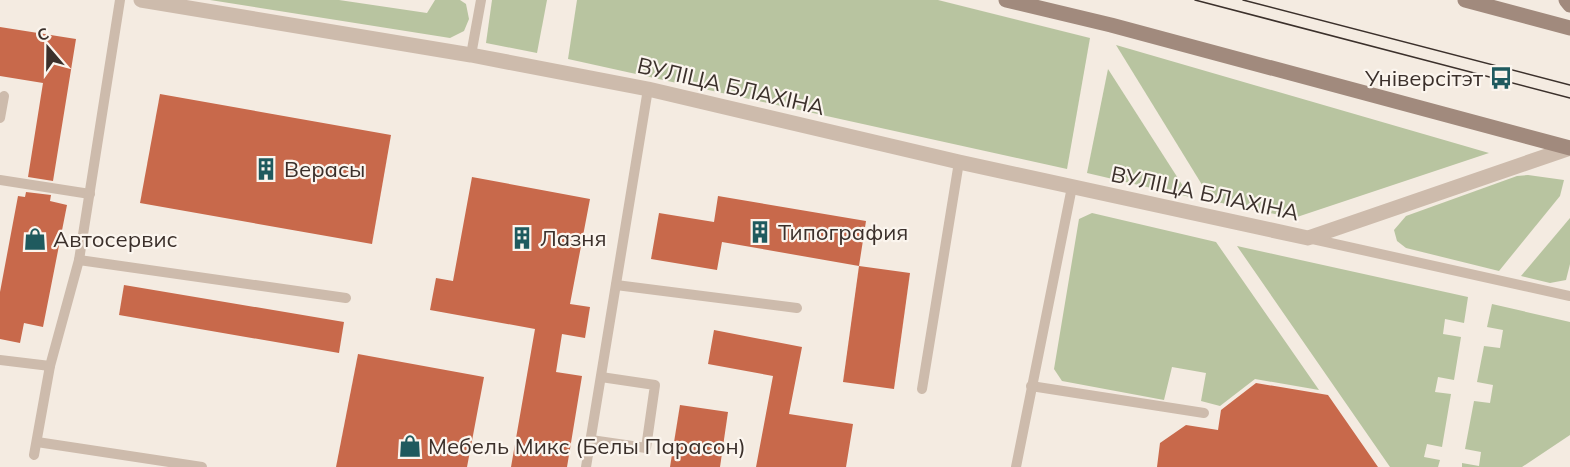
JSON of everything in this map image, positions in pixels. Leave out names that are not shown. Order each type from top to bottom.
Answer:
[{"type":"main road","points":[[1006,0],[1111,25],[1570,148]]},
{"type":"main road","points":[[1465,0],[1570,28]]},
{"type":"main road","points":[[1566,0],[1570,5]]},
{"type":"street","name":"ВУЛІЦА БЛАХІНА","points":[[141,0],[471,56],[648,89],[959,162],[1308,238]]},
{"type":"street","points":[[1308,238],[1570,148]]},
{"type":"lane","points":[[34,455],[50,366],[79,260],[120,0]]},
{"type":"lane","points":[[471,56],[481,0]]},
{"type":"lane","points":[[586,467],[648,89]]},
{"type":"lane","points":[[0,118],[4,96]]},
{"type":"lane","points":[[922,389],[959,162]]},
{"type":"lane","points":[[0,180],[90,194]]},
{"type":"lane","points":[[1016,467],[1072,187]]},
{"type":"lane","points":[[1308,238],[1570,296]]},
{"type":"lane","points":[[79,260],[346,298]]},
{"type":"lane","points":[[616,285],[797,308]]},
{"type":"lane","points":[[0,360],[50,366]]},
{"type":"lane","points":[[591,440],[646,448],[655,385],[601,377]]},
{"type":"lane","points":[[1031,386],[1204,413]]},
{"type":"lane","points":[[37,442],[202,467]]},
{"type":"green space","points":[[210,0],[339,0],[427,13],[435,0],[460,0],[466,4],[469,19],[464,31],[450,38]]},
{"type":"green space","points":[[492,0],[547,0],[537,53],[486,43]]},
{"type":"green space","points":[[577,0],[938,0],[1090,38],[1067,169],[568,59]]},
{"type":"green space","points":[[1116,45],[1489,153],[1294,218],[1212,201]]},
{"type":"green space","points":[[1108,69],[1190,197],[1087,173]]},
{"type":"green space","points":[[1528,175],[1564,180],[1560,196],[1499,271],[1406,248],[1397,241],[1394,230],[1406,216],[1517,176]]},
{"type":"green space","points":[[1092,213],[1216,242],[1319,390],[1255,379],[1220,406],[1201,401],[1206,373],[1172,367],[1164,400],[1062,381],[1054,369],[1079,219]]},
{"type":"green space","points":[[1570,218],[1570,264],[1566,280],[1550,283],[1521,276]]},
{"type":"green space","points":[[1237,246],[1468,297],[1464,323],[1445,319],[1443,334],[1461,337],[1454,380],[1438,377],[1435,392],[1451,394],[1442,447],[1427,444],[1424,457],[1440,460],[1438,467],[1390,467]]},
{"type":"green space","points":[[1492,304],[1570,322],[1570,435],[1522,467],[1462,467],[1462,463],[1479,466],[1481,452],[1465,449],[1474,401],[1490,403],[1493,385],[1477,382],[1484,346],[1500,348],[1503,330],[1487,327]]},
{"type":"building","points":[[0,27],[76,39],[53,181],[28,177],[43,83],[0,76]]},
{"type":"building","name":"Верасы","points":[[160,94],[391,135],[372,244],[140,203]]},
{"type":"building","name":"Лазня","points":[[472,177],[590,199],[570,304],[590,307],[585,338],[562,334],[556,372],[582,376],[567,467],[511,467],[535,329],[430,310],[436,278],[453,281]]},
{"type":"building","name":"Автосервис","points":[[26,192],[51,195],[50,201],[67,205],[43,327],[24,323],[20,343],[0,339],[0,292],[18,196],[25,197]]},
{"type":"building","name":"Типография","points":[[718,196],[866,221],[859,266],[722,242],[717,270],[651,259],[659,213],[714,222]]},
{"type":"building","points":[[859,266],[910,273],[894,389],[843,382]]},
{"type":"building","points":[[124,285],[344,322],[339,353],[119,315]]},
{"type":"building","points":[[714,330],[802,347],[789,414],[853,424],[846,467],[756,467],[773,376],[708,364]]},
{"type":"building","points":[[358,354],[484,377],[467,467],[336,467]]},
{"type":"building","points":[[1256,383],[1328,395],[1378,467],[1157,467],[1160,443],[1186,425],[1218,430],[1221,410]]},
{"type":"building","points":[[680,405],[728,412],[720,467],[670,467]]},
{"type":"tram line","points":[[1195,0],[1570,98]]},
{"type":"tram line","points":[[1243,0],[1570,85]]},
{"type":"place","name":"Універсітэт","points":[[1501,78]]},
{"type":"place","name":"Верасы","points":[[266,169]]},
{"type":"place","name":"Типография","points":[[760,232]]},
{"type":"place","name":"Лазня","points":[[522,238]]},
{"type":"place","name":"Автосервис","points":[[35,239]]},
{"type":"place","name":"Мебель Микс (Белы Парасон)","points":[[410,446]]}]
